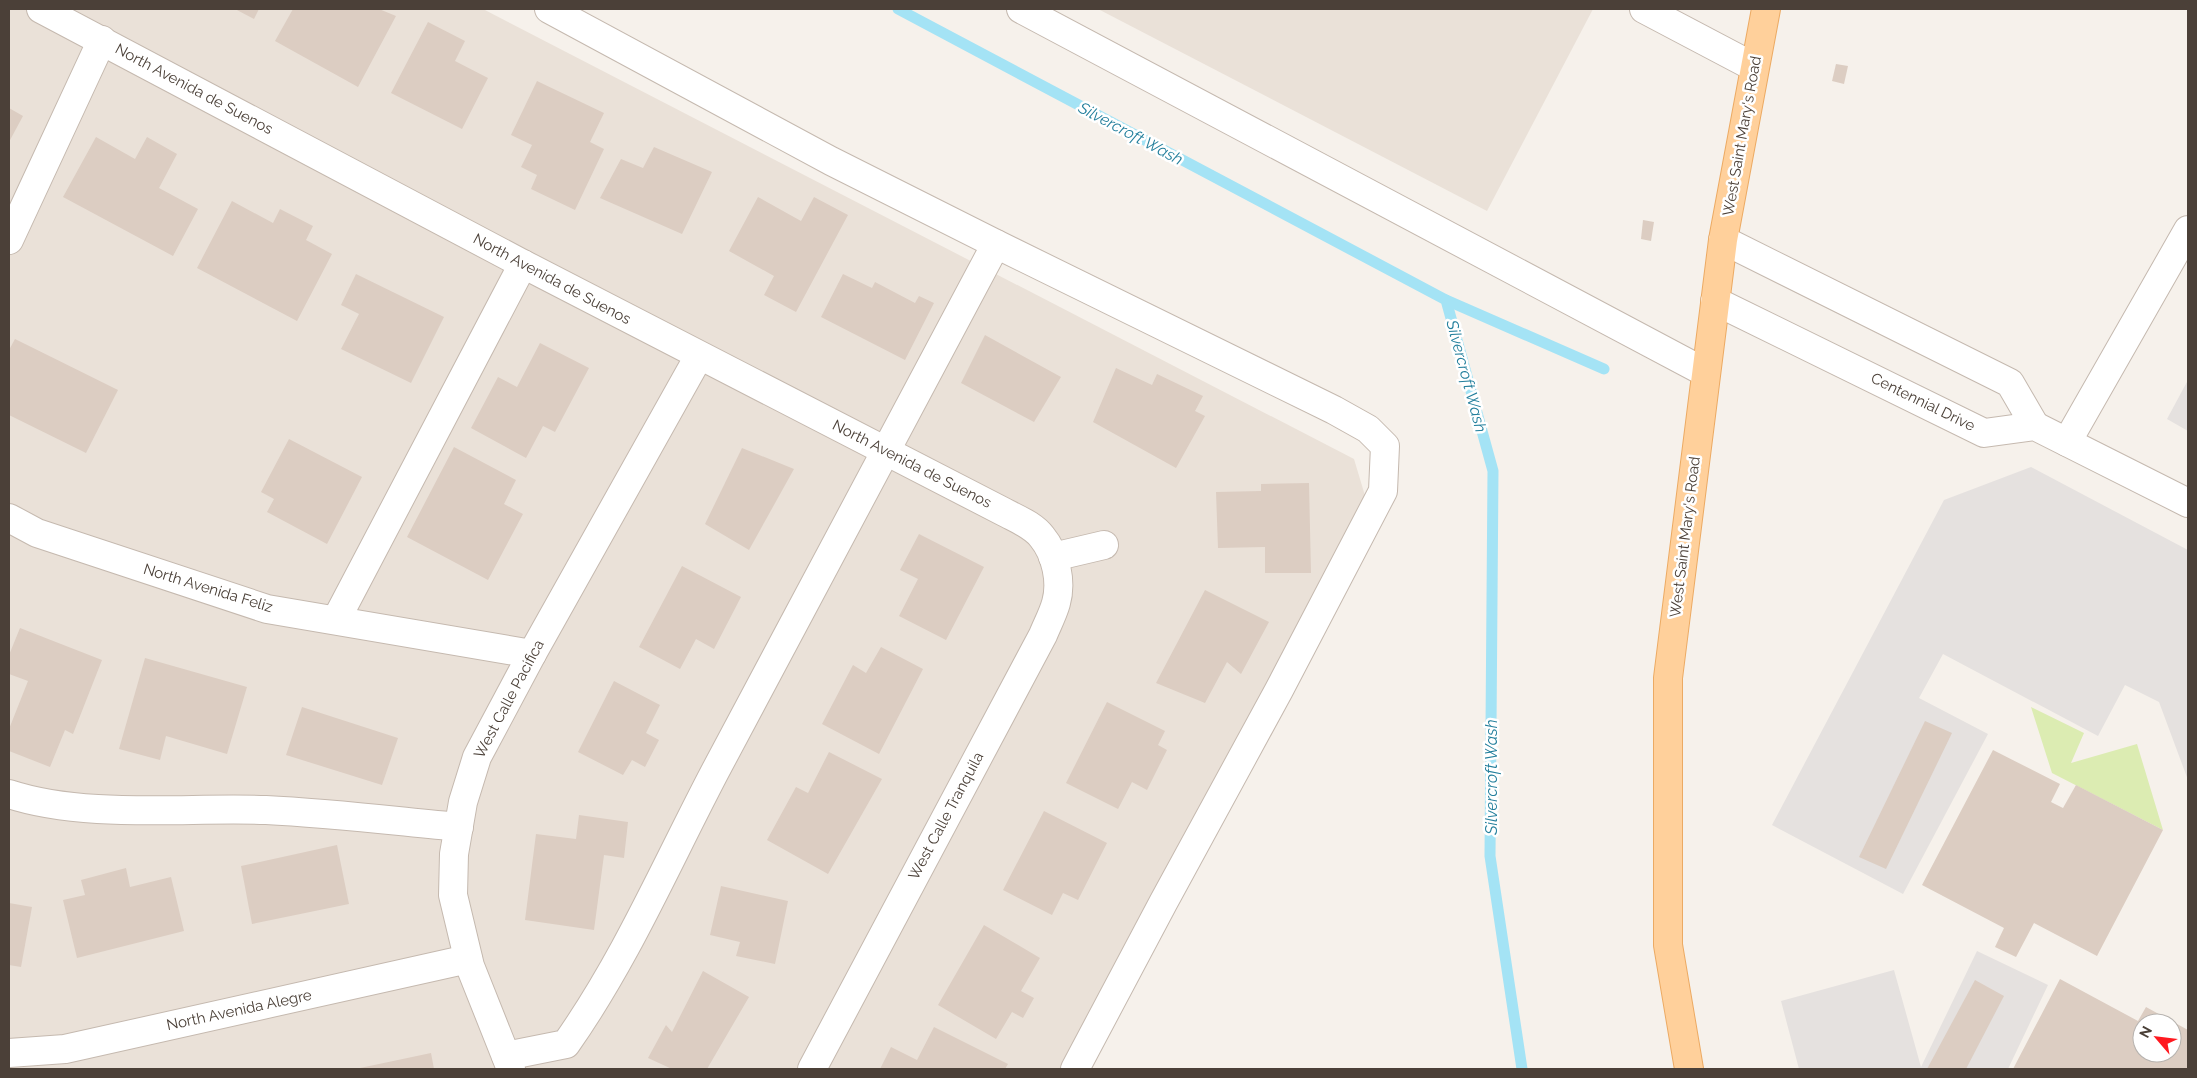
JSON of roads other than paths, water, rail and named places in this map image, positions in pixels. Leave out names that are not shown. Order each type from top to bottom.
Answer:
[{"type":"main road","name":"West Saint Mary's Road","points":[[1689,1069],[1668,945],[1668,678],[1723,240],[1766,9]]},
{"type":"street","name":"North Avenida de Suenos","points":[[41,9],[699,356],[1027,524],[1042,537],[1053,558]]},
{"type":"street","points":[[549,9],[831,160],[996,244],[1334,410],[1368,428],[1386,446],[1382,491],[1266,715],[1075,1069]]},
{"type":"street","points":[[1021,9],[1698,369],[1706,370]]},
{"type":"street","points":[[1644,9],[1754,67]]},
{"type":"street","points":[[9,240],[102,40]]},
{"type":"street","points":[[2067,442],[2188,230]]},
{"type":"street","points":[[1723,240],[2010,383],[2035,426],[2188,503]]},
{"type":"street","points":[[508,1063],[566,1044],[592,1008],[648,907],[706,788],[996,244]]},
{"type":"street","points":[[336,620],[523,264]]},
{"type":"street","name":"Centennial Drive","points":[[1715,301],[1984,433],[2035,426]]},
{"type":"street","name":"West Calle Pacifica","points":[[508,1063],[468,959],[453,895],[454,854],[463,802],[477,757],[532,654],[699,356]]},
{"type":"street","name":"North Avenida Feliz","points":[[9,518],[37,533],[267,609],[532,654]]},
{"type":"street","points":[[1053,558],[1104,545]]},
{"type":"street","name":"West Calle Tranquila","points":[[812,1069],[1043,635],[1056,602],[1058,576],[1053,558]]},
{"type":"street","points":[[9,794],[54,804],[121,809],[266,810],[459,828]]},
{"type":"street","name":"North Avenida Alegre","points":[[9,1052],[65,1049],[468,959]]},
{"type":"waterway","name":"Silvercroft Wash","points":[[898,9],[1446,300],[1493,471],[1490,856],[1522,1069]]},
{"type":"waterway","points":[[1446,300],[1604,369]]}]
